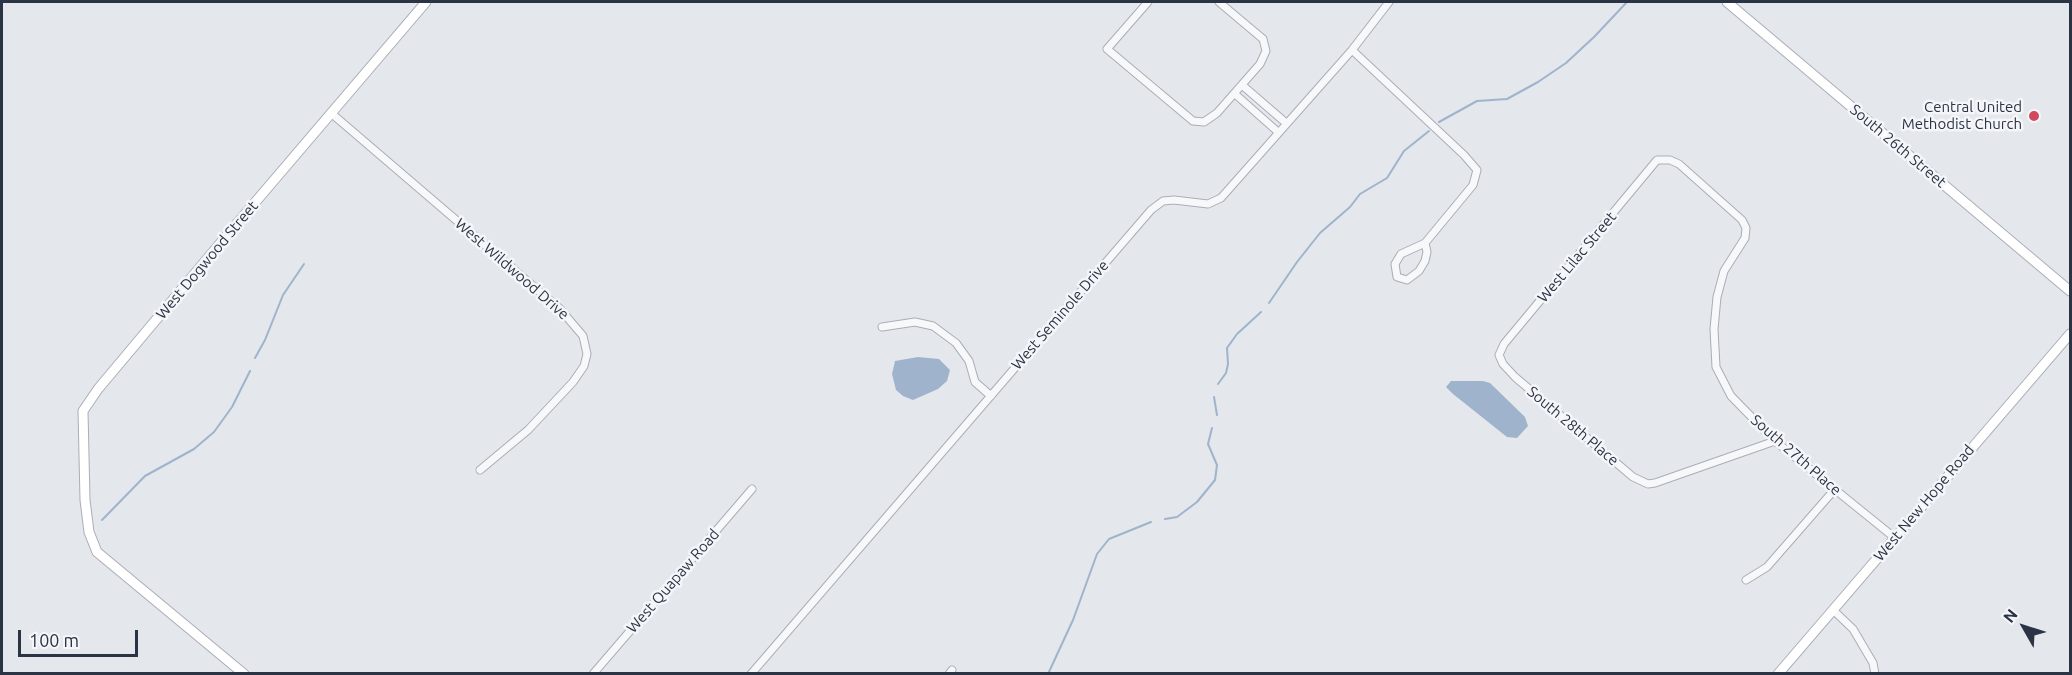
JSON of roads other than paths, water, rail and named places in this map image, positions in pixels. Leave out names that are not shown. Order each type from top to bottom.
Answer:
[{"type":"street","name":"West Dogwood Street","points":[[244,674],[97,552],[89,532],[85,500],[83,411],[98,389],[426,2]]},
{"type":"street","points":[[1148,2],[1107,49],[1192,121],[1204,122],[1217,113],[1242,85],[1260,64],[1266,51],[1263,39],[1219,2]]},
{"type":"street","name":"West Seminole Drive","points":[[751,674],[1151,210],[1163,201],[1208,204],[1221,198],[1352,50],[1387,2]]},
{"type":"street","name":"South 26th Street","points":[[1727,2],[2070,291]]},
{"type":"street","points":[[1352,50],[1464,155],[1477,170],[1473,184],[1425,243],[1401,255],[1395,264],[1397,277],[1407,280],[1419,271],[1427,252],[1425,243]]},
{"type":"street","points":[[1242,85],[1286,123]]},
{"type":"street","points":[[1234,94],[1278,132]]},
{"type":"street","name":"West Wildwood Drive","points":[[331,113],[560,309],[583,336],[587,354],[584,366],[573,382],[528,430],[480,470]]},
{"type":"street","name":"West Lilac Street","points":[[1499,355],[1504,344],[1658,160]]},
{"type":"street","name":"South 27th Place","points":[[1658,160],[1670,160],[1678,165],[1742,220],[1746,228],[1745,238],[1724,271],[1717,297],[1714,329],[1716,367],[1731,396],[1775,441],[1895,538]]},
{"type":"street","points":[[882,327],[915,322],[933,326],[956,343],[969,362],[975,382],[991,396]]},
{"type":"street","name":"West New Hope Road","points":[[1778,674],[2070,333]]},
{"type":"street","name":"South 28th Place","points":[[1499,355],[1503,364],[1515,377],[1633,477],[1648,484],[1775,441]]},
{"type":"street","name":"West Quapaw Road","points":[[593,674],[752,489]]},
{"type":"street","points":[[1746,580],[1767,567],[1835,489]]},
{"type":"street","points":[[1833,610],[1853,629],[1873,663],[1875,674]]},
{"type":"water","points":[[918,357],[939,359],[950,370],[947,381],[938,389],[913,400],[896,390],[892,374],[895,361]]},
{"type":"water","points":[[1451,381],[1490,383],[1525,417],[1528,426],[1517,438],[1507,437],[1446,387]]},
{"type":"waterway","points":[[1439,122],[1477,101],[1507,99],[1538,82],[1566,63],[1627,2]]},
{"type":"waterway","points":[[1269,303],[1320,233],[1350,207],[1360,194],[1387,178],[1404,151],[1429,131]]},
{"type":"waterway","points":[[255,358],[265,340],[283,295],[304,264]]},
{"type":"waterway","points":[[1218,384],[1226,373],[1227,348],[1237,334],[1261,312]]},
{"type":"waterway","points":[[102,520],[145,476],[194,449],[214,432],[232,407],[250,371]]},
{"type":"waterway","points":[[1214,397],[1217,415]]},
{"type":"waterway","points":[[1165,519],[1177,517],[1197,502],[1215,480],[1217,465],[1208,444],[1212,428]]},
{"type":"waterway","points":[[1048,674],[1073,620],[1097,554],[1109,539],[1151,522]]},
{"type":"place","name":"Central United Methodist Church","points":[[2034,116]]}]
